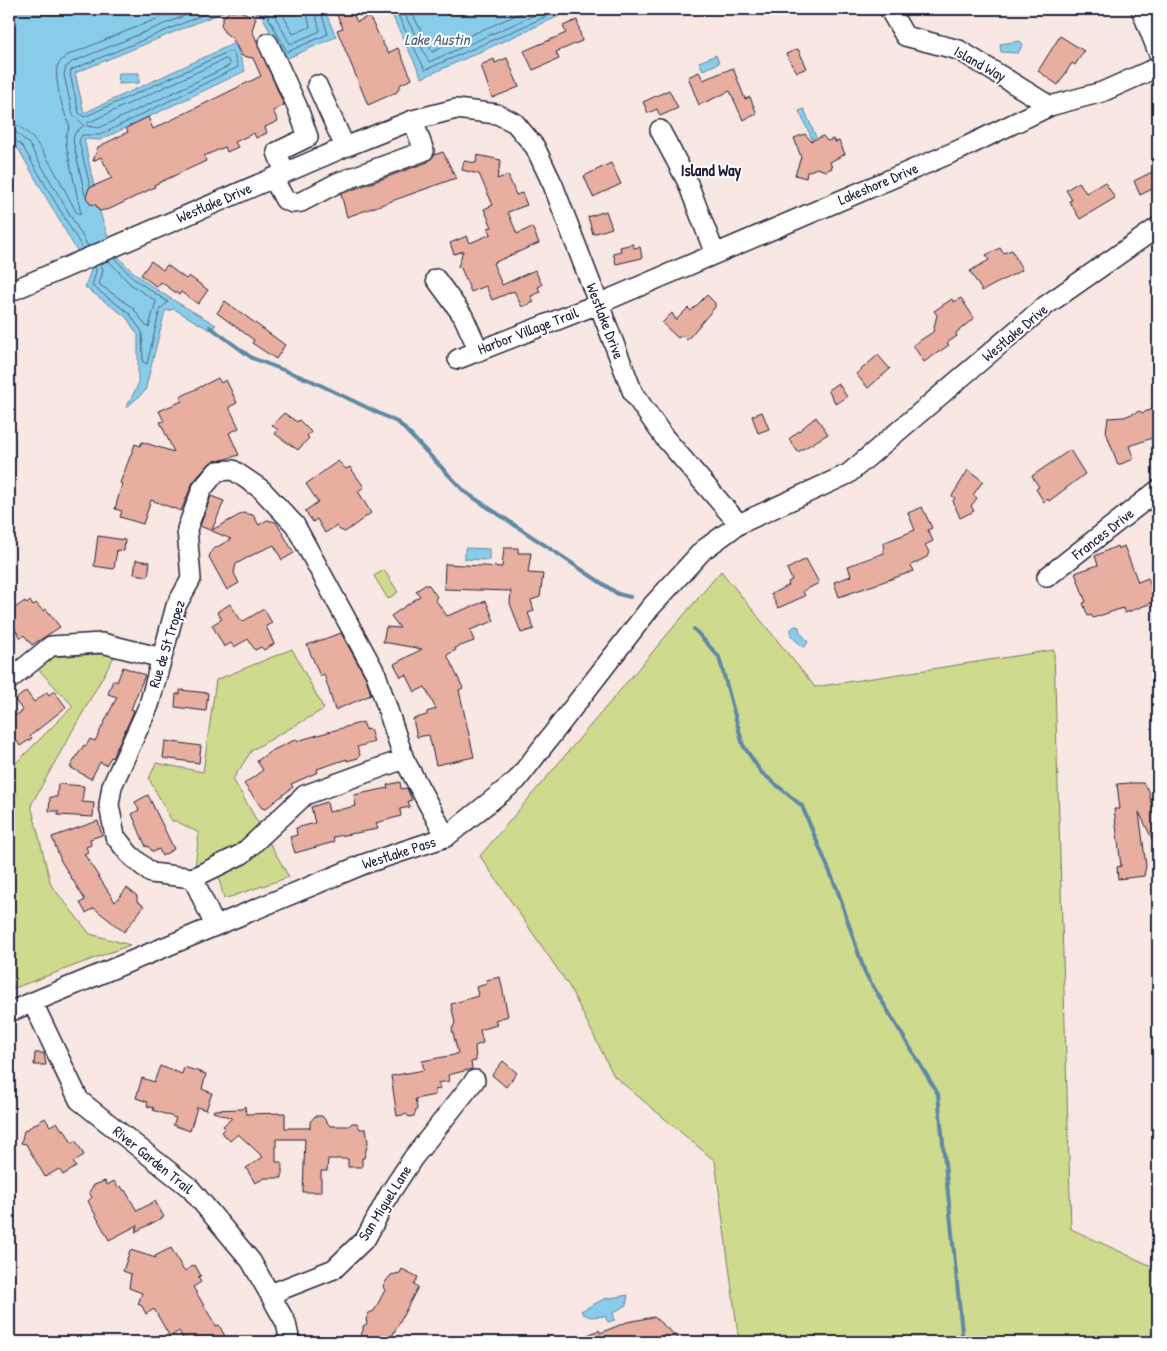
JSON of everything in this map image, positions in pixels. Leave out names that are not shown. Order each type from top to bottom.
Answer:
[{"type":"street","name":"Island Way","points":[[889,9],[905,36],[959,50],[1050,106]]},
{"type":"street","points":[[1141,9],[1158,52]]},
{"type":"street","points":[[268,43],[297,106],[316,159]]},
{"type":"street","name":"Lakeshore Drive","points":[[598,304],[961,149],[1050,106],[1102,92],[1158,67]]},
{"type":"street","points":[[318,86],[345,146]]},
{"type":"street","name":"Westlake Drive","points":[[9,292],[345,146],[413,120],[456,109],[497,114],[514,123],[535,147],[553,185],[633,393],[664,437],[739,524],[848,474],[1045,306],[1158,227]]},
{"type":"street","points":[[308,137],[277,152],[279,176],[285,200],[293,203],[301,202],[337,183],[424,152],[413,120]]},
{"type":"street","points":[[660,130],[687,181],[715,254]]},
{"type":"street","points":[[436,279],[463,316],[479,350]]},
{"type":"street","name":"Harbor Village Trail","points":[[458,359],[598,304]]},
{"type":"street","name":"Rue de St Tropez","points":[[193,878],[152,873],[136,860],[115,836],[109,806],[112,786],[149,705],[176,606],[191,579],[187,529],[202,490],[217,472],[233,470],[261,490],[295,524],[376,674],[404,760],[446,838]]},
{"type":"street","name":"Frances Drive","points":[[1047,578],[1158,490]]},
{"type":"street","name":"Westlake Pass","points":[[9,1012],[364,864],[446,838],[516,780],[650,608],[703,550],[739,524]]},
{"type":"street","points":[[9,680],[51,646],[102,643],[162,658]]},
{"type":"street","points":[[215,926],[193,878],[242,854],[305,795],[404,760]]},
{"type":"street","name":"River Garden Trail","points":[[33,1003],[79,1100],[190,1188],[251,1261],[286,1323],[290,1342]]},
{"type":"street","name":"San Miguel Lane","points":[[270,1294],[334,1269],[366,1238],[390,1194],[413,1158],[475,1080]]},
{"type":"green space","points":[[384,570],[398,592],[388,599],[374,576]]},
{"type":"green space","points":[[721,571],[815,687],[1054,650],[1071,1229],[1158,1269],[1158,1342],[739,1342],[715,1161],[614,1076],[569,986],[480,856]]},
{"type":"green space","points":[[292,649],[324,709],[252,750],[233,779],[289,877],[224,899],[218,874],[195,867],[199,833],[176,821],[172,821],[149,779],[156,763],[203,772],[216,680]]},
{"type":"green space","points":[[96,654],[115,655],[31,805],[51,885],[90,934],[130,945],[9,990],[9,770],[73,706],[37,668],[53,657]]},
{"type":"water","points":[[9,9],[230,9],[75,73],[84,113],[235,43],[245,71],[100,140],[84,139],[102,219],[107,235],[121,260],[141,279],[216,325],[210,330],[174,309],[165,311],[145,391],[126,408],[138,385],[138,335],[126,317],[85,287],[91,270],[74,246],[19,150],[9,141]]},
{"type":"water","points":[[248,9],[324,9],[336,37],[283,60],[262,15]]},
{"type":"water","name":"Lake Austin","points":[[389,9],[585,9],[568,12],[422,78]]},
{"type":"water","points":[[1020,41],[1023,44],[1018,53],[1001,52],[1000,44]]},
{"type":"water","points":[[716,55],[719,63],[703,70],[699,62]]},
{"type":"water","points":[[118,73],[139,73],[139,83],[119,84]]},
{"type":"water","points":[[804,109],[816,137],[812,139],[799,111]]},
{"type":"water","points":[[465,548],[489,549],[489,560],[465,559]]},
{"type":"water","points":[[795,626],[799,627],[800,632],[808,642],[804,648],[791,636],[791,629]]},
{"type":"water","points":[[628,1295],[626,1305],[613,1313],[615,1320],[608,1322],[605,1316],[591,1317],[583,1314],[581,1311],[604,1299]]},
{"type":"building","points":[[334,9],[351,9],[357,22],[369,16],[388,53],[398,48],[412,79],[401,84],[397,92],[368,105],[337,30],[343,28]]},
{"type":"building","points":[[231,10],[232,12],[238,10],[256,18],[252,30],[284,105],[273,111],[278,121],[265,127],[267,133],[256,138],[254,133],[235,142],[238,147],[227,152],[225,147],[204,156],[206,161],[154,185],[155,187],[110,209],[99,211],[96,205],[90,204],[86,197],[89,188],[112,178],[101,157],[93,161],[98,147],[128,132],[126,128],[148,117],[153,129],[261,76],[253,58],[242,56],[232,38],[224,32],[221,24],[224,16]]},
{"type":"building","points":[[577,20],[582,41],[556,52],[559,59],[533,70],[524,51],[566,33],[563,26]]},
{"type":"building","points":[[1060,36],[1084,51],[1075,65],[1072,63],[1058,85],[1038,71]]},
{"type":"building","points":[[798,49],[807,68],[797,72],[786,54]]},
{"type":"building","points":[[507,58],[519,87],[492,98],[481,65],[494,59],[495,63]]},
{"type":"building","points":[[733,68],[745,99],[750,97],[757,114],[743,120],[730,91],[699,105],[688,77],[699,72],[703,80]]},
{"type":"building","points":[[669,90],[678,108],[660,116],[657,109],[648,113],[643,102]]},
{"type":"building","points":[[805,134],[811,141],[823,136],[827,141],[834,139],[835,142],[839,141],[845,154],[830,162],[832,168],[826,171],[817,168],[807,172],[806,178],[795,175],[801,157],[794,138]]},
{"type":"building","points":[[443,152],[456,178],[347,217],[341,194],[428,162],[434,155]]},
{"type":"building","points":[[477,155],[501,160],[497,179],[508,175],[516,195],[522,193],[527,205],[508,212],[517,234],[532,227],[539,243],[493,263],[502,285],[535,270],[542,285],[538,287],[540,292],[531,296],[534,302],[522,307],[514,291],[492,300],[486,286],[471,292],[461,268],[458,267],[463,251],[454,254],[450,243],[467,236],[470,243],[491,234],[488,228],[492,227],[484,209],[493,205],[479,174],[462,170],[464,161],[476,163]]},
{"type":"building","points":[[611,163],[621,184],[593,197],[584,176]]},
{"type":"building","points":[[1158,169],[1158,186],[1140,195],[1134,181]]},
{"type":"building","points":[[1079,182],[1086,193],[1105,182],[1115,198],[1080,219],[1069,201],[1072,200],[1066,190]]},
{"type":"building","points":[[606,211],[612,228],[593,234],[588,217]]},
{"type":"building","points":[[633,244],[634,248],[640,247],[642,258],[616,264],[613,253],[621,251],[620,247]]},
{"type":"building","points":[[1000,248],[1003,253],[1012,250],[1022,270],[982,291],[970,271],[989,260],[986,255]]},
{"type":"building","points":[[151,261],[163,270],[167,265],[186,279],[189,276],[208,290],[198,304],[181,292],[179,295],[161,282],[157,287],[141,275]]},
{"type":"building","points":[[707,295],[715,303],[715,307],[687,340],[682,335],[678,338],[662,323],[672,313],[676,320],[688,308],[691,311]]},
{"type":"building","points":[[961,298],[974,318],[956,333],[957,336],[947,343],[949,345],[924,362],[913,345],[933,332],[937,315],[934,311],[952,299],[954,302]]},
{"type":"building","points":[[225,301],[285,345],[276,359],[252,343],[254,340],[217,313]]},
{"type":"building","points":[[878,355],[890,369],[868,388],[856,374]]},
{"type":"building","points":[[218,378],[221,383],[226,380],[237,403],[229,407],[239,428],[229,433],[239,455],[209,464],[193,482],[181,511],[151,500],[143,524],[120,517],[122,511],[115,509],[122,484],[120,483],[135,444],[140,446],[142,442],[174,452],[160,422],[164,421],[159,411],[182,401],[180,397]]},
{"type":"building","points":[[838,383],[847,397],[836,404],[828,390]]},
{"type":"building","points":[[1158,407],[1158,436],[1129,446],[1134,459],[1118,465],[1106,432],[1108,418],[1124,417]]},
{"type":"building","points":[[762,412],[769,429],[758,433],[752,416]]},
{"type":"building","points":[[284,413],[297,422],[299,420],[311,432],[307,436],[309,438],[298,450],[275,434],[278,430],[272,425]]},
{"type":"building","points":[[816,417],[828,434],[798,452],[789,439]]},
{"type":"building","points":[[1070,450],[1085,474],[1049,501],[1048,499],[1044,502],[1036,489],[1039,487],[1032,476]]},
{"type":"building","points":[[338,461],[346,469],[350,467],[364,487],[358,491],[371,513],[345,532],[336,526],[325,533],[317,519],[313,522],[305,511],[318,502],[306,484]]},
{"type":"building","points":[[968,470],[983,481],[973,495],[977,498],[971,506],[974,511],[960,518],[953,501],[955,498],[952,496]]},
{"type":"building","points":[[211,496],[224,501],[212,530],[243,513],[253,515],[259,525],[267,520],[276,522],[294,553],[282,560],[274,545],[236,564],[234,573],[239,583],[227,590],[209,557],[212,550],[231,539],[200,526]]},
{"type":"building","points":[[922,507],[932,528],[928,530],[933,541],[925,545],[929,552],[927,557],[911,565],[914,571],[839,597],[834,582],[851,576],[848,566],[884,553],[883,543],[915,530],[908,513]]},
{"type":"building","points":[[98,536],[125,540],[124,551],[117,550],[114,569],[94,566]]},
{"type":"building","points":[[1117,546],[1118,549],[1124,546],[1138,582],[1148,578],[1157,601],[1125,613],[1123,608],[1093,618],[1091,615],[1088,616],[1083,603],[1086,602],[1075,573],[1098,565],[1095,556]]},
{"type":"building","points":[[504,548],[518,548],[518,553],[531,553],[528,573],[543,574],[540,597],[531,600],[534,611],[528,613],[534,629],[521,633],[510,603],[511,591],[444,589],[445,564],[502,567]]},
{"type":"building","points":[[806,559],[819,583],[803,591],[805,596],[778,608],[771,594],[789,585],[788,582],[792,580],[787,569]]},
{"type":"building","points":[[136,560],[150,562],[148,576],[134,574]]},
{"type":"building","points":[[425,585],[429,585],[437,597],[435,599],[447,616],[486,601],[494,621],[470,630],[474,641],[455,648],[456,650],[447,655],[463,688],[459,690],[474,757],[436,765],[429,735],[417,737],[413,719],[427,715],[427,712],[436,709],[425,687],[415,692],[406,674],[401,677],[394,664],[422,649],[383,642],[386,627],[400,628],[391,616],[420,596],[416,591]]},
{"type":"building","points":[[25,601],[27,604],[30,601],[33,606],[36,603],[43,611],[46,609],[60,627],[32,645],[24,635],[21,638],[9,621],[9,612]]},
{"type":"building","points":[[230,604],[242,622],[264,609],[272,623],[266,626],[274,644],[264,650],[261,647],[255,650],[248,639],[234,647],[231,643],[224,647],[212,625],[222,619],[217,612]]},
{"type":"building","points":[[341,633],[366,678],[371,695],[335,710],[324,674],[320,676],[307,645]]},
{"type":"building","points":[[123,667],[145,675],[131,709],[134,710],[112,758],[106,765],[100,762],[91,779],[70,767],[84,745],[86,746],[90,739],[95,741],[117,697],[108,694],[113,680],[117,682]]},
{"type":"building","points":[[180,690],[208,693],[206,711],[175,707],[176,694],[180,694]]},
{"type":"building","points":[[26,691],[34,702],[47,692],[49,695],[54,691],[66,707],[30,736],[32,738],[20,746],[17,741],[9,746],[9,719],[23,711],[15,700]]},
{"type":"building","points":[[363,722],[366,730],[370,729],[374,742],[357,747],[360,755],[358,758],[347,761],[347,759],[317,769],[318,772],[291,784],[293,787],[265,809],[262,808],[244,784],[263,770],[257,761],[271,751],[297,739],[297,741]]},
{"type":"building","points":[[165,741],[201,746],[199,763],[163,758]]},
{"type":"building","points":[[400,782],[401,789],[407,788],[412,800],[408,801],[410,807],[400,809],[401,816],[376,823],[378,829],[333,837],[334,842],[295,853],[290,837],[297,835],[296,828],[315,823],[311,807],[327,802],[329,812],[356,806],[354,795],[388,788],[387,785]]},
{"type":"building","points":[[1143,783],[1149,791],[1151,804],[1154,803],[1156,807],[1158,806],[1158,851],[1139,812],[1146,866],[1144,876],[1118,879],[1117,867],[1121,866],[1114,809],[1120,809],[1117,784]]},
{"type":"building","points":[[58,784],[84,786],[82,802],[94,803],[93,817],[58,815],[58,811],[49,811],[50,797],[57,797]]},
{"type":"building","points":[[148,795],[174,849],[162,856],[159,849],[153,852],[148,846],[146,847],[132,814],[139,810],[135,802]]},
{"type":"building","points":[[98,821],[102,835],[90,839],[91,845],[86,847],[88,852],[84,854],[115,902],[127,888],[137,896],[137,901],[144,906],[124,932],[94,908],[86,913],[80,903],[85,900],[61,861],[52,837]]},
{"type":"building","points":[[500,977],[508,1016],[495,1020],[497,1025],[480,1030],[483,1043],[475,1046],[476,1061],[471,1062],[472,1069],[448,1075],[449,1081],[438,1083],[440,1089],[435,1090],[435,1095],[415,1099],[417,1108],[414,1116],[409,1117],[406,1114],[397,1116],[391,1076],[424,1070],[422,1061],[458,1053],[452,1029],[455,1023],[451,1004],[478,996],[476,987],[487,984],[486,980]]},
{"type":"building","points":[[35,1053],[44,1053],[46,1065],[34,1065]]},
{"type":"building","points":[[503,1061],[517,1073],[506,1087],[492,1075]]},
{"type":"building","points":[[160,1066],[182,1074],[184,1067],[206,1074],[202,1089],[212,1093],[206,1110],[197,1107],[190,1131],[173,1125],[176,1118],[153,1110],[154,1108],[147,1106],[148,1102],[136,1098],[142,1078],[154,1082]]},
{"type":"building","points":[[245,1106],[246,1114],[285,1113],[285,1128],[310,1128],[310,1122],[315,1116],[322,1116],[330,1126],[349,1126],[352,1123],[357,1123],[360,1129],[366,1129],[368,1142],[364,1158],[362,1158],[362,1167],[348,1167],[348,1159],[328,1159],[327,1171],[321,1171],[321,1192],[303,1192],[305,1139],[276,1139],[276,1162],[282,1162],[282,1178],[265,1178],[255,1183],[246,1168],[263,1157],[238,1134],[230,1141],[221,1132],[225,1128],[223,1126],[232,1118],[213,1112],[214,1110],[242,1109]]},
{"type":"building","points":[[45,1118],[50,1126],[57,1122],[62,1130],[64,1129],[72,1143],[76,1141],[84,1155],[73,1162],[76,1167],[63,1175],[59,1169],[45,1177],[26,1144],[21,1143],[24,1131]]},
{"type":"building","points":[[105,1181],[107,1185],[114,1181],[118,1188],[121,1186],[137,1211],[155,1201],[164,1217],[135,1232],[138,1225],[109,1240],[88,1201],[92,1197],[89,1192],[94,1185]]},
{"type":"building","points":[[171,1248],[184,1271],[195,1265],[201,1276],[198,1277],[201,1282],[193,1287],[216,1326],[219,1325],[228,1342],[185,1342],[179,1331],[170,1337],[154,1309],[146,1314],[142,1306],[138,1304],[142,1293],[129,1288],[131,1274],[123,1271],[130,1250],[156,1258],[155,1256]]},
{"type":"building","points":[[402,1269],[418,1277],[414,1284],[418,1287],[389,1342],[367,1342],[359,1338],[363,1331],[363,1326],[367,1324],[366,1319],[369,1313],[374,1311],[385,1290],[383,1287],[386,1281],[391,1275],[400,1273]]},
{"type":"building","points":[[654,1317],[683,1342],[578,1342],[577,1340],[599,1330],[600,1333],[627,1322]]},
{"type":"waterway","points":[[210,327],[252,358],[312,381],[399,423],[465,492],[618,594],[630,597]]},
{"type":"waterway","points":[[694,629],[719,657],[743,745],[761,772],[802,806],[837,889],[865,973],[938,1094],[963,1342]]},
{"type":"district","name":"Island Way","points":[[711,170]]}]
